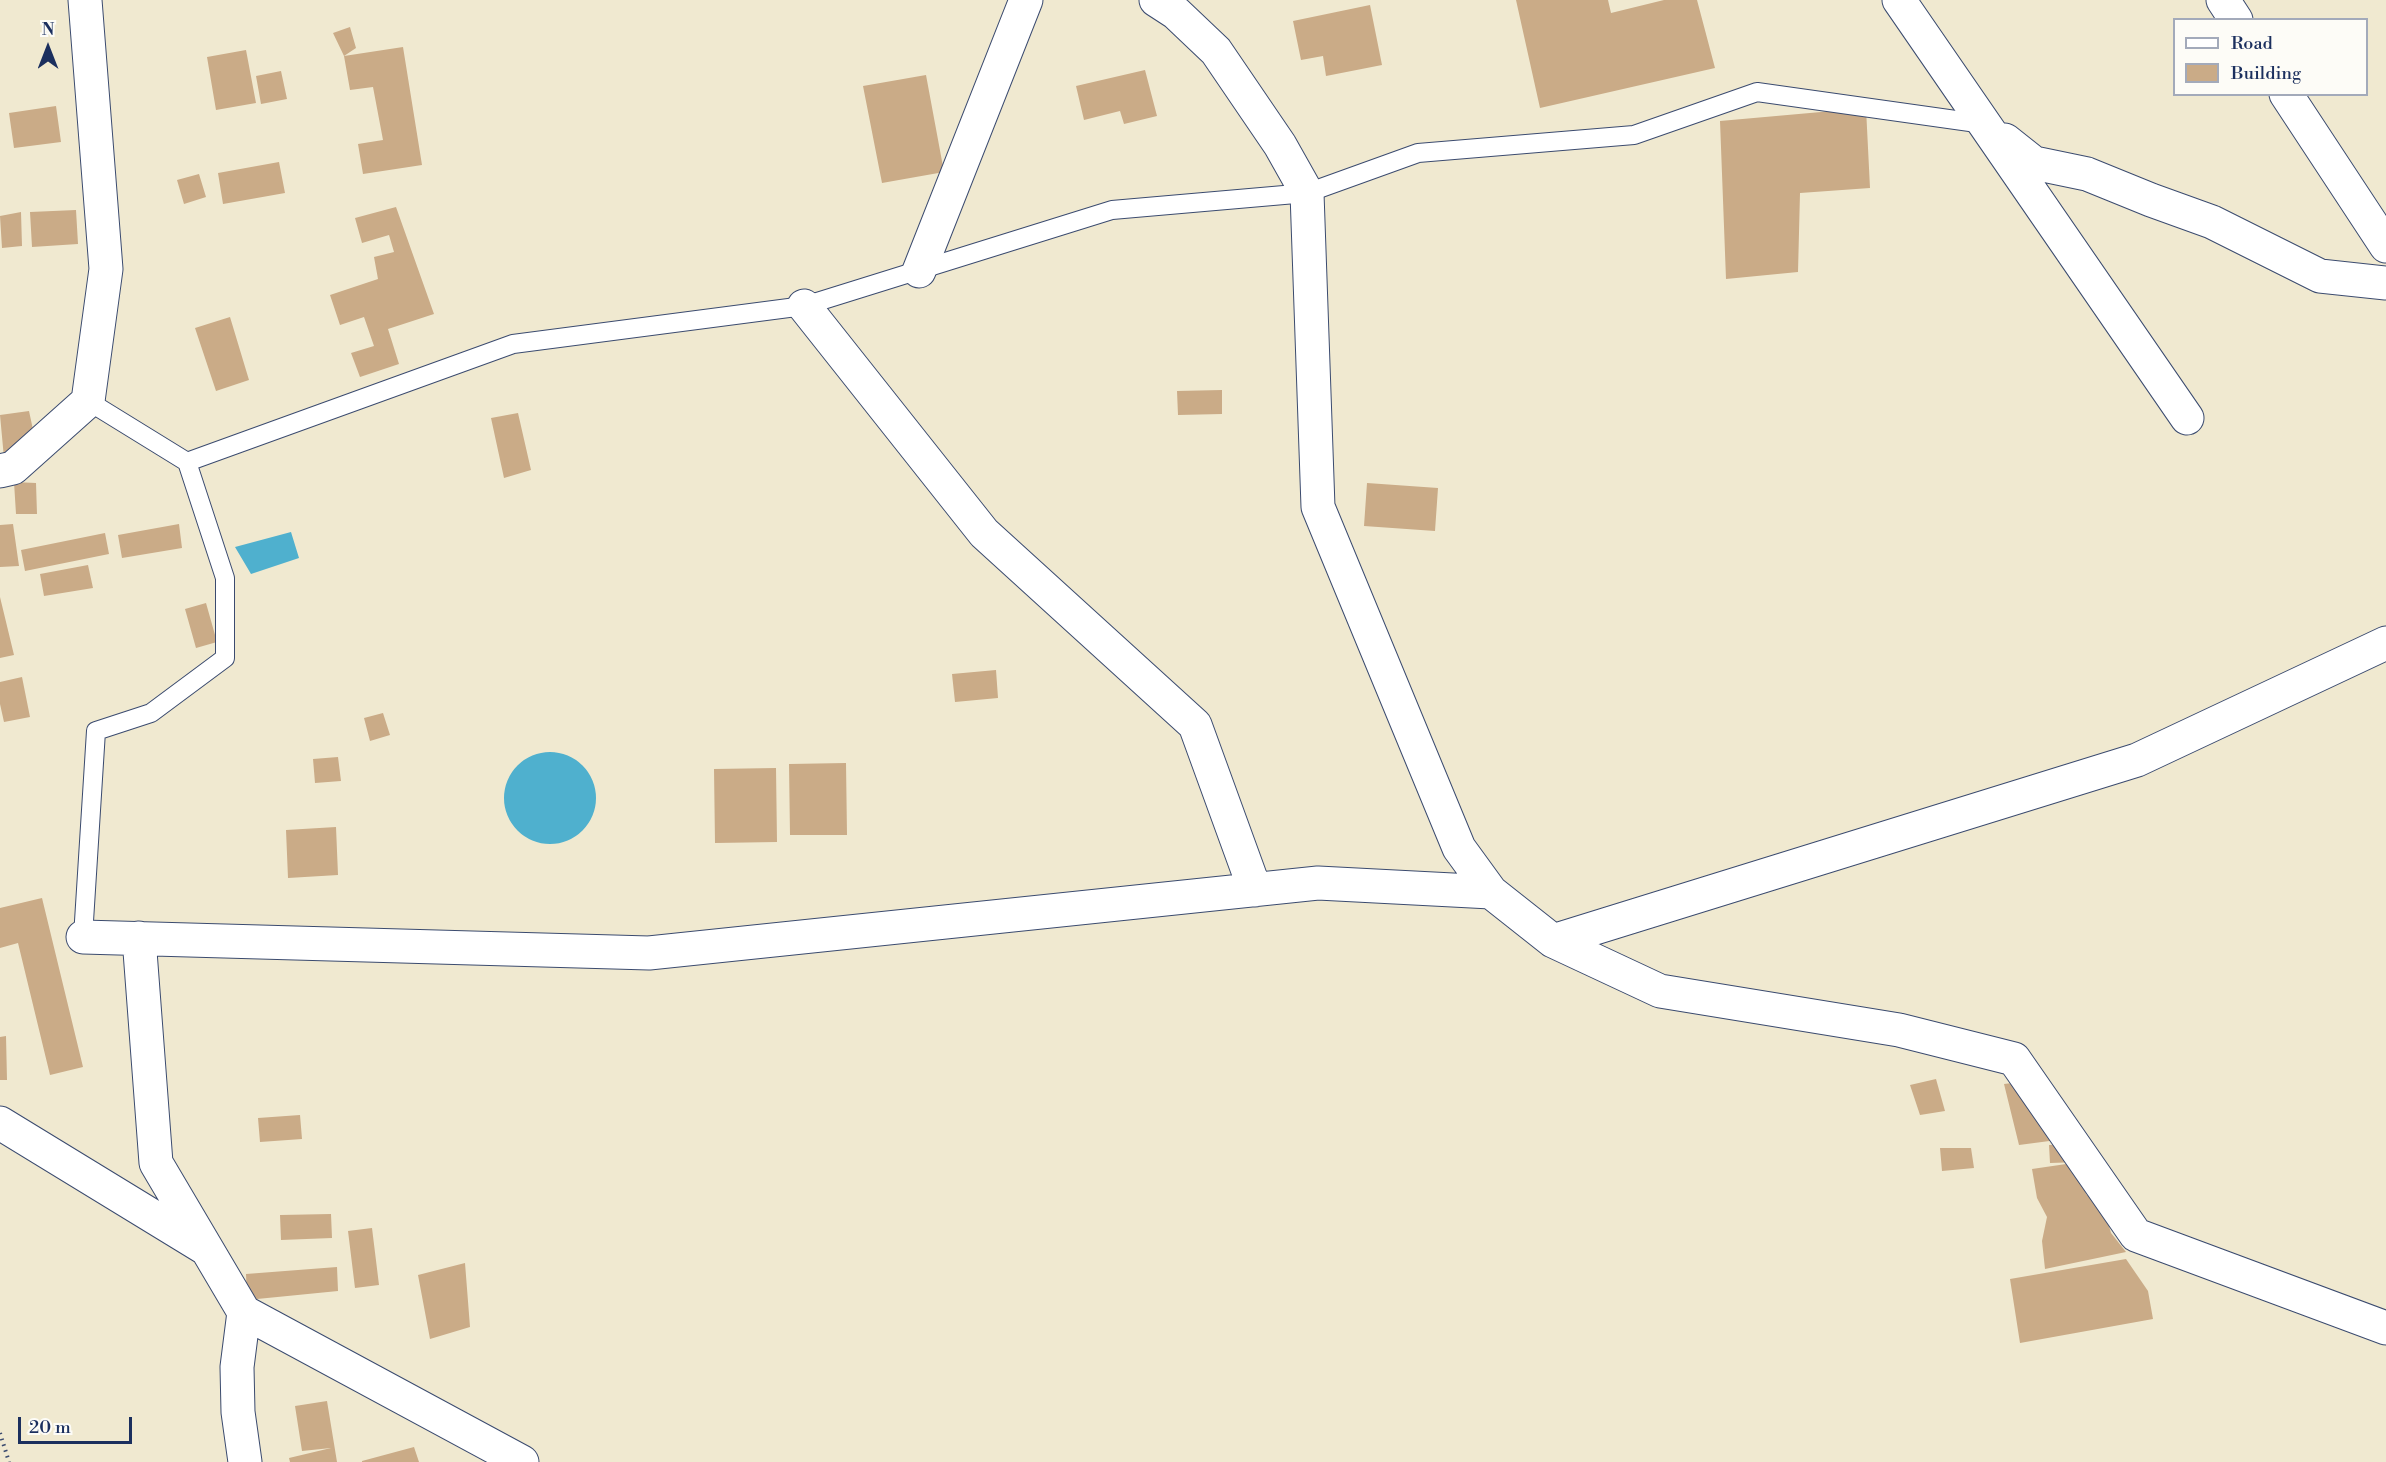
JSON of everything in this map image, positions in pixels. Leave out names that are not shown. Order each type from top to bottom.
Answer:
[{"type":"street","points":[[0,471],[13,468],[88,401],[106,269],[85,0]]},
{"type":"street","points":[[919,270],[1026,0]]},
{"type":"street","points":[[1156,0],[1176,13],[1216,51],[1280,145],[1307,193],[1318,507],[1459,848],[1491,892],[1553,941],[1660,991],[1899,1030],[2014,1059],[2136,1235],[2386,1329]]},
{"type":"street","points":[[1899,0],[2187,418]]},
{"type":"street","points":[[2223,0],[2235,18]]},
{"type":"street","points":[[2287,96],[2386,246]]},
{"type":"street","points":[[1984,124],[2034,163],[2087,174],[2212,222],[2320,276],[2386,283]]},
{"type":"street","points":[[804,306],[984,533],[1195,725],[1255,890]]},
{"type":"street","points":[[1553,941],[2137,760],[2386,643]]},
{"type":"street","points":[[83,937],[649,953],[1318,883],[1491,892]]},
{"type":"street","points":[[139,938],[156,1162],[244,1312],[522,1462]]},
{"type":"street","points":[[0,1123],[207,1250]]},
{"type":"street","points":[[244,1312],[237,1366],[238,1412],[245,1462]]},
{"type":"lane","points":[[187,462],[513,344],[804,306],[1112,210],[1307,193],[1418,153],[1634,135],[1757,92],[1984,124]]},
{"type":"lane","points":[[83,937],[96,731],[151,713],[225,658],[225,578],[187,462],[88,401]]},
{"type":"path","points":[[0,1433],[9,1462]]},
{"type":"water","points":[[291,532],[299,558],[251,574],[235,547]]},
{"type":"water","points":[[550,752],[568,755],[583,765],[593,780],[596,798],[593,816],[583,831],[568,841],[550,844],[532,841],[517,831],[507,816],[504,798],[507,780],[517,765],[532,755]]},
{"type":"building","points":[[1516,0],[1608,0],[1611,13],[1664,0],[1697,0],[1715,68],[1540,108]]},
{"type":"building","points":[[1370,5],[1382,65],[1326,76],[1323,56],[1301,60],[1293,21]]},
{"type":"building","points":[[350,27],[356,48],[344,56],[333,33]]},
{"type":"building","points":[[403,47],[422,165],[363,174],[358,144],[383,140],[373,87],[350,90],[344,56]]},
{"type":"building","points":[[246,50],[256,103],[216,110],[207,57]]},
{"type":"building","points":[[1145,70],[1157,116],[1124,124],[1120,111],[1084,120],[1076,86]]},
{"type":"building","points":[[281,71],[287,99],[261,104],[256,76]]},
{"type":"building","points":[[926,75],[944,172],[882,183],[863,86]]},
{"type":"building","points":[[56,106],[61,142],[14,148],[9,113]]},
{"type":"building","points":[[1866,108],[1870,188],[1800,193],[1798,272],[1726,279],[1720,121]]},
{"type":"building","points":[[279,162],[285,193],[223,204],[218,173]]},
{"type":"building","points":[[199,174],[206,197],[184,204],[177,180]]},
{"type":"building","points":[[396,207],[434,314],[388,329],[399,364],[360,377],[351,353],[374,346],[364,317],[340,325],[330,295],[378,279],[374,257],[394,252],[389,235],[362,243],[355,218]]},
{"type":"building","points":[[76,210],[78,244],[32,247],[30,212]]},
{"type":"building","points":[[21,212],[22,246],[2,248],[0,216]]},
{"type":"building","points":[[230,317],[249,380],[216,391],[195,328]]},
{"type":"building","points":[[1222,390],[1222,414],[1178,415],[1177,391]]},
{"type":"building","points":[[29,411],[35,439],[4,458],[0,415]]},
{"type":"building","points":[[518,413],[531,470],[504,478],[491,418]]},
{"type":"building","points":[[14,482],[36,483],[37,514],[16,514]]},
{"type":"building","points":[[1367,483],[1438,488],[1435,531],[1364,526]]},
{"type":"building","points":[[13,524],[19,566],[0,567],[0,525]]},
{"type":"building","points":[[179,524],[182,548],[122,558],[118,535]]},
{"type":"building","points":[[105,533],[109,554],[25,571],[21,550]]},
{"type":"building","points":[[88,565],[93,588],[44,596],[40,574]]},
{"type":"building","points":[[0,597],[14,655],[0,658]]},
{"type":"building","points":[[206,603],[217,642],[196,648],[185,609]]},
{"type":"building","points":[[996,670],[998,698],[955,702],[952,674]]},
{"type":"building","points":[[22,677],[30,717],[4,722],[0,704],[0,682]]},
{"type":"building","points":[[383,713],[390,735],[370,741],[364,718]]},
{"type":"building","points":[[338,757],[341,781],[315,783],[313,759]]},
{"type":"building","points":[[846,763],[847,835],[790,835],[789,764]]},
{"type":"building","points":[[776,768],[777,842],[715,843],[714,769]]},
{"type":"building","points":[[336,827],[338,875],[288,878],[286,830]]},
{"type":"building","points":[[42,898],[83,1067],[50,1075],[18,943],[0,948],[0,908]]},
{"type":"building","points":[[6,1036],[7,1080],[0,1080],[0,1037]]},
{"type":"building","points":[[1936,1079],[1945,1111],[1920,1115],[1910,1085]]},
{"type":"building","points":[[2021,1082],[2057,1140],[2019,1145],[2004,1084]]},
{"type":"building","points":[[300,1115],[302,1139],[260,1142],[258,1118]]},
{"type":"building","points":[[2068,1144],[2080,1162],[2050,1163],[2049,1145]]},
{"type":"building","points":[[1940,1148],[1971,1148],[1974,1168],[1942,1171]]},
{"type":"building","points":[[2080,1162],[2086,1194],[2105,1212],[2111,1233],[2126,1252],[2045,1269],[2042,1241],[2047,1217],[2037,1198],[2032,1169]]},
{"type":"building","points":[[331,1214],[332,1238],[281,1240],[280,1215]]},
{"type":"building","points":[[372,1228],[379,1285],[355,1288],[348,1231]]},
{"type":"building","points":[[2126,1259],[2148,1291],[2153,1319],[2020,1343],[2010,1279]]},
{"type":"building","points":[[465,1263],[470,1327],[430,1339],[418,1275]]},
{"type":"building","points":[[337,1267],[338,1291],[247,1300],[246,1274]]},
{"type":"building","points":[[327,1401],[337,1462],[290,1462],[289,1458],[331,1448],[302,1451],[295,1406]]},
{"type":"building","points":[[414,1447],[419,1462],[362,1462],[362,1461]]}]
